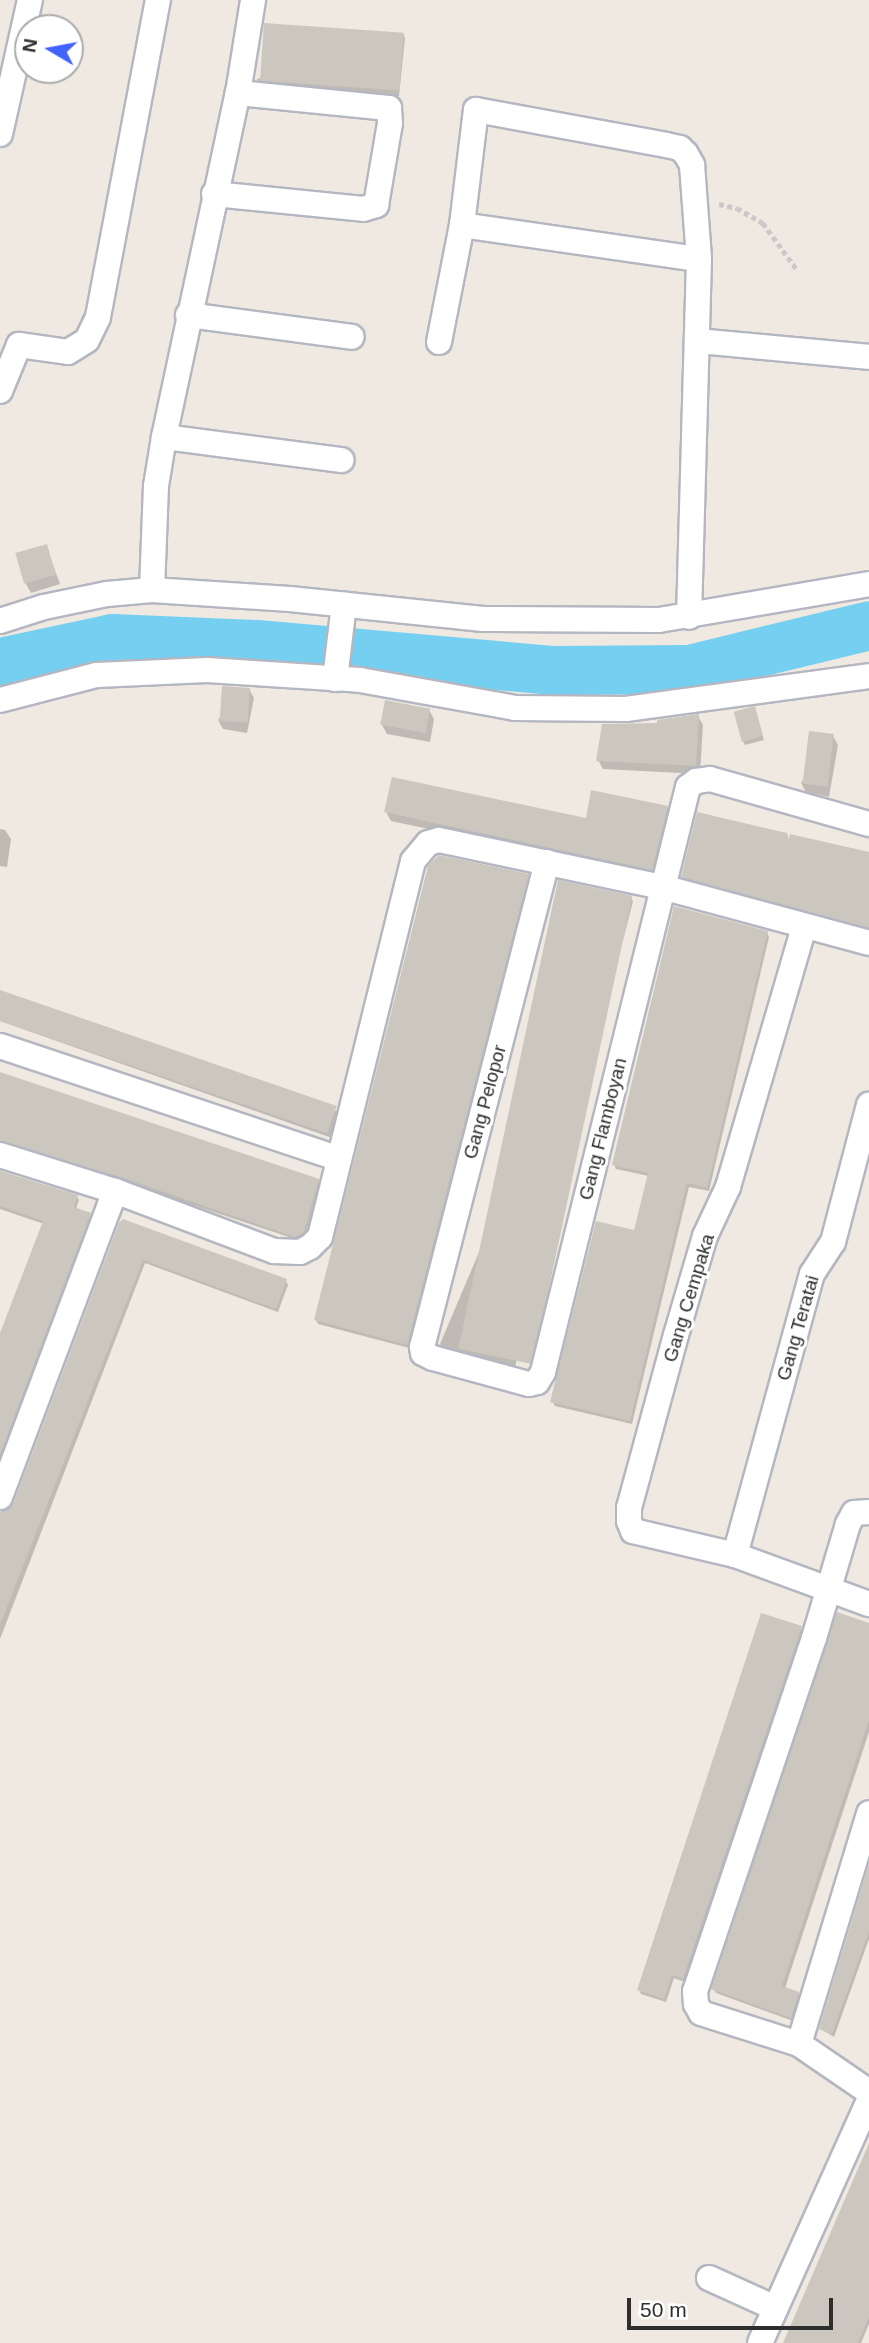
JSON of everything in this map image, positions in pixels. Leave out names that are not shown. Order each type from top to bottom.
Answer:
[{"type":"street","points":[[0,134],[30,0]]},
{"type":"street","points":[[152,590],[156,486],[164,437],[214,194],[238,93],[253,0]]},
{"type":"street","points":[[0,391],[9,342],[68,352],[87,340],[98,317],[151,2]]},
{"type":"street","points":[[214,194],[363,209],[376,205],[390,123],[389,108],[238,93]]},
{"type":"street","points":[[439,342],[461,225],[475,113],[479,108],[680,148],[690,159],[699,259],[689,617]]},
{"type":"street","points":[[461,225],[699,259]]},
{"type":"street","points":[[188,315],[352,337]]},
{"type":"street","points":[[698,341],[869,357]]},
{"type":"street","points":[[164,437],[342,460]]},
{"type":"street","points":[[0,621],[57,604],[152,590],[343,616],[659,620],[689,617],[869,584]]},
{"type":"street","points":[[335,673],[343,616]]},
{"type":"street","points":[[0,700],[97,675],[207,670],[335,673],[515,708],[626,709],[869,676]]},
{"type":"street","name":"Gang Flamboyan","points":[[544,1372],[688,787],[710,779],[869,824]]},
{"type":"street","points":[[0,1154],[115,1191],[274,1251],[300,1252],[320,1237],[413,861],[428,843],[439,840],[662,887],[869,943]]},
{"type":"street","name":"Gang Pelopor","points":[[544,1372],[537,1382],[529,1384],[433,1358],[423,1353],[422,1342],[547,862]]},
{"type":"street","name":"Gang Cempaka","points":[[735,1555],[633,1531],[629,1508],[705,1236],[728,1187],[804,927]]},
{"type":"street","points":[[0,1046],[339,1159]]},
{"type":"street","name":"Gang Teratai","points":[[735,1555],[812,1273],[833,1242],[869,1105]]},
{"type":"street","points":[[0,1497],[115,1191]]},
{"type":"street","points":[[869,1513],[854,1513],[848,1524],[695,1991],[696,2004],[701,2013],[799,2044],[869,2092]]},
{"type":"street","points":[[735,1555],[869,1604]]},
{"type":"street","points":[[799,2044],[869,1813]]},
{"type":"street","points":[[760,2343],[869,2101]]},
{"type":"street","points":[[709,2278],[775,2308]]},
{"type":"path","points":[[694,197],[737,208],[763,223],[798,271]]},
{"type":"building","points":[[264,23],[404,33],[400,91],[260,81]]},
{"type":"building","points":[[47,544],[56,575],[24,584],[15,553]]},
{"type":"building","points":[[222,686],[250,688],[247,723],[220,721]]},
{"type":"building","points":[[385,700],[430,709],[425,733],[380,725]]},
{"type":"building","points":[[755,706],[763,736],[742,742],[734,712]]},
{"type":"building","points":[[699,714],[696,766],[596,761],[602,724],[657,723],[657,720]]},
{"type":"building","points":[[809,731],[834,734],[827,787],[803,784]]},
{"type":"building","points":[[392,777],[586,818],[591,790],[668,806],[652,870],[384,812]]},
{"type":"building","points":[[697,812],[787,833],[789,839],[790,834],[869,852],[869,928],[681,877]]},
{"type":"building","points":[[439,855],[529,874],[407,1345],[314,1320],[428,866]]},
{"type":"building","points":[[558,880],[632,896],[533,1364],[458,1349]]},
{"type":"building","points":[[674,906],[768,931],[707,1188],[687,1183],[630,1421],[550,1402],[596,1221],[634,1230],[648,1173],[612,1165]]},
{"type":"building","points":[[0,990],[337,1106],[327,1133],[0,1021]]},
{"type":"building","points":[[0,1072],[319,1179],[304,1232],[295,1237],[120,1177],[0,1141]]},
{"type":"building","points":[[0,1171],[78,1195],[74,1207],[91,1213],[0,1455],[0,1333],[43,1221],[0,1206]]},
{"type":"building","points":[[123,1219],[287,1279],[276,1309],[143,1260],[0,1625],[0,1512],[9,1509],[14,1502],[119,1223]]},
{"type":"building","points":[[837,1612],[869,1623],[869,1720],[782,1986],[799,1992],[791,2018],[711,1989]]},
{"type":"building","points":[[761,1613],[802,1626],[683,1979],[672,1975],[664,1999],[637,1990]]},
{"type":"building","points":[[869,1864],[869,1931],[832,2034],[819,2029]]},
{"type":"building","points":[[869,2143],[869,2317],[858,2343],[783,2343]]},
{"type":"waterway","points":[[0,662],[112,638],[256,644],[554,670],[689,669],[869,625]]}]
